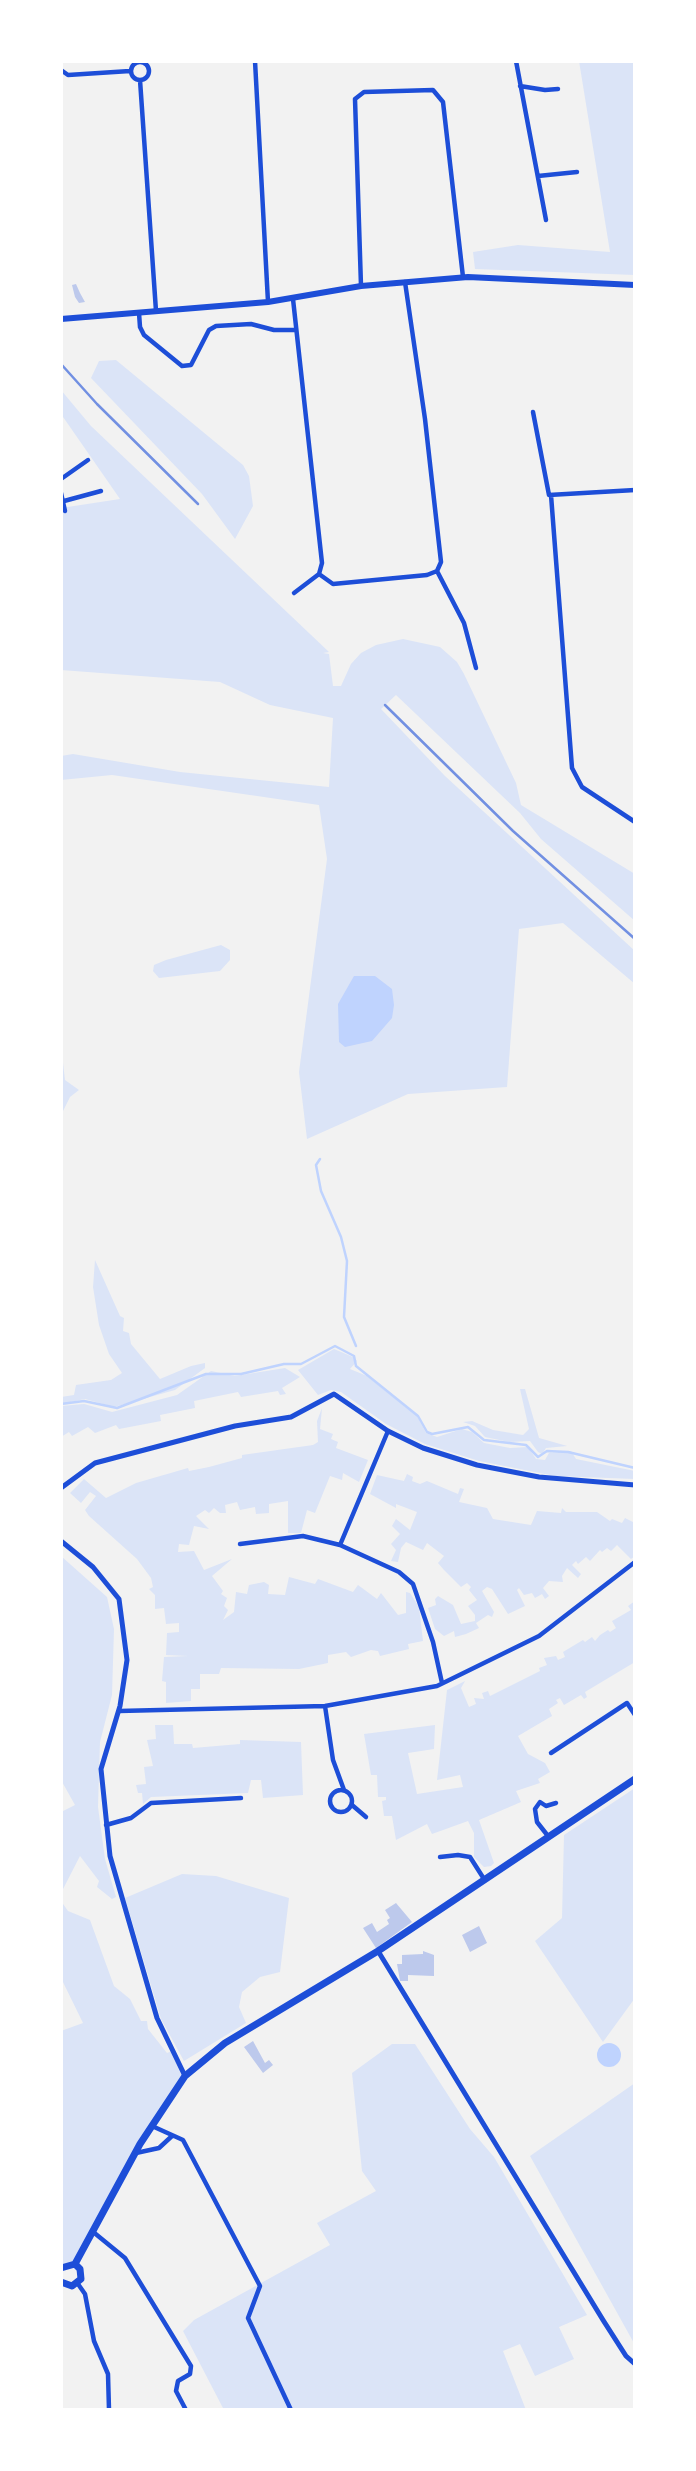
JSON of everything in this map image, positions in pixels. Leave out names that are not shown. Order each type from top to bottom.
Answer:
[{"type":"main road","points":[[61,319],[268,302],[362,286],[463,277],[635,285]]},
{"type":"main road","points":[[61,2268],[75,2264],[91,2230],[136,2153],[185,2076],[225,2043],[282,2006],[377,1951],[635,1779]]},
{"type":"main road","points":[[61,2282],[72,2286],[78,2284],[82,2273],[75,2264]]},
{"type":"street","points":[[256,61],[268,302]]},
{"type":"street","points":[[516,61],[546,220]]},
{"type":"street","points":[[130,71],[135,63],[144,62],[149,73],[140,80]]},
{"type":"street","points":[[61,70],[68,75],[130,71]]},
{"type":"street","points":[[130,71],[132,76],[140,80]]},
{"type":"street","points":[[140,80],[156,311]]},
{"type":"street","points":[[520,86],[538,90],[558,89]]},
{"type":"street","points":[[362,286],[355,99],[364,92],[433,90],[443,102],[463,277]]},
{"type":"street","points":[[538,176],[578,172]]},
{"type":"street","points":[[319,574],[333,584],[428,575],[437,571],[441,562],[427,432],[404,281]]},
{"type":"street","points":[[293,299],[322,563],[319,574],[294,593]]},
{"type":"street","points":[[139,313],[144,335],[182,366],[191,366],[209,330],[216,326],[251,324],[274,330],[296,330]]},
{"type":"street","points":[[533,412],[550,495],[572,768],[582,788],[635,822]]},
{"type":"street","points":[[61,479],[88,460]]},
{"type":"street","points":[[550,495],[635,490]]},
{"type":"street","points":[[64,501],[101,491]]},
{"type":"street","points":[[61,494],[65,511]]},
{"type":"street","points":[[437,571],[464,623],[476,668]]},
{"type":"street","points":[[61,1488],[95,1463],[235,1426],[291,1417],[334,1394],[388,1431],[423,1448],[477,1465],[539,1477],[635,1485]]},
{"type":"street","points":[[340,1545],[388,1431]]},
{"type":"street","points":[[240,1544],[303,1536],[340,1545],[399,1572],[413,1584],[433,1642],[442,1684]]},
{"type":"street","points":[[61,1541],[93,1567],[119,1599],[127,1660],[119,1711],[101,1769],[106,1825],[121,1902],[153,2005],[185,2076]]},
{"type":"street","points":[[119,1711],[326,1706],[442,1684],[539,1636],[635,1562]]},
{"type":"street","points":[[551,1753],[626,1703],[635,1715]]},
{"type":"street","points":[[326,1706],[333,1760],[344,1790],[352,1797],[352,1805],[344,1812],[336,1812],[331,1806],[332,1795],[344,1790]]},
{"type":"street","points":[[106,1825],[131,1818],[151,1803],[241,1798]]},
{"type":"street","points":[[548,1836],[537,1822],[534,1809],[540,1802],[546,1806],[556,1803]]},
{"type":"street","points":[[352,1805],[366,1817]]},
{"type":"street","points":[[440,1857],[470,1857],[484,1879]]},
{"type":"street","points":[[377,1951],[603,2320],[626,2356],[635,2364]]},
{"type":"street","points":[[152,2126],[183,2140],[260,2286],[248,2318],[291,2410]]},
{"type":"street","points":[[136,2153],[159,2148],[172,2136]]},
{"type":"street","points":[[91,2230],[125,2259],[191,2366],[190,2374],[178,2381],[176,2390],[186,2410]]},
{"type":"street","points":[[78,2284],[85,2294],[94,2341],[108,2374],[109,2410]]},
{"type":"shaded area","points":[[579,61],[635,61],[635,275],[475,269],[473,252],[518,245],[610,252]]},
{"type":"shaded area","points":[[116,360],[243,465],[249,476],[253,506],[235,539],[202,494],[91,378],[99,361]]},
{"type":"shaded area","points":[[61,390],[91,426],[329,652],[323,653],[329,654],[333,686],[341,686],[351,664],[361,653],[376,645],[403,639],[440,647],[457,662],[464,674],[516,783],[521,805],[635,874],[635,921],[541,839],[520,813],[396,695],[381,709],[445,776],[635,951],[635,984],[563,923],[519,929],[507,1087],[408,1094],[307,1139],[299,1072],[327,859],[319,805],[112,775],[61,780],[61,756],[73,754],[180,772],[329,787],[333,718],[270,705],[220,682],[61,670],[61,508],[120,499],[61,414]]},
{"type":"shaded area","points":[[221,945],[230,950],[230,960],[220,971],[159,978],[153,971],[154,965],[166,960]]},
{"type":"shaded area","points":[[63,1063],[65,1080],[79,1090],[70,1097],[63,1111]]},
{"type":"shaded area","points":[[95,1260],[120,1316],[124,1318],[123,1331],[129,1333],[131,1344],[160,1379],[191,1366],[205,1363],[205,1368],[175,1390],[114,1407],[85,1399],[61,1404],[61,1397],[74,1395],[76,1385],[111,1380],[122,1373],[109,1354],[99,1325],[93,1287]]},
{"type":"shaded area","points":[[334,1349],[353,1357],[357,1361],[350,1369],[367,1376],[417,1416],[426,1433],[437,1437],[462,1429],[472,1432],[484,1443],[510,1448],[528,1447],[536,1459],[545,1460],[549,1453],[571,1451],[576,1459],[635,1471],[635,1479],[555,1476],[479,1461],[425,1444],[386,1424],[341,1392],[331,1390],[318,1395],[298,1370]]},
{"type":"shaded area","points":[[285,1368],[300,1377],[282,1388],[286,1394],[280,1395],[278,1391],[241,1397],[238,1392],[194,1401],[195,1408],[160,1415],[161,1421],[119,1429],[116,1425],[95,1433],[88,1427],[72,1436],[69,1432],[61,1437],[61,1406],[84,1404],[112,1412],[177,1395],[211,1371],[235,1376]]},
{"type":"shaded area","points":[[520,1389],[525,1389],[539,1438],[567,1446],[546,1448],[542,1454],[530,1441],[509,1442],[485,1437],[475,1426],[463,1422],[472,1421],[493,1430],[523,1435],[529,1429]]},
{"type":"shaded area","points":[[322,1408],[320,1429],[333,1434],[331,1439],[338,1442],[336,1448],[368,1460],[359,1482],[343,1473],[342,1480],[330,1476],[315,1513],[307,1510],[301,1533],[288,1533],[288,1501],[269,1504],[269,1513],[256,1514],[255,1507],[240,1510],[237,1502],[225,1505],[226,1513],[220,1513],[214,1508],[209,1513],[205,1510],[196,1516],[209,1529],[194,1526],[189,1545],[179,1544],[178,1552],[194,1551],[204,1570],[232,1559],[212,1576],[223,1591],[221,1594],[227,1598],[224,1606],[228,1610],[223,1620],[234,1612],[236,1592],[247,1594],[249,1585],[264,1582],[269,1585],[268,1594],[285,1595],[289,1577],[315,1584],[318,1579],[353,1592],[358,1585],[377,1599],[381,1593],[398,1615],[406,1613],[406,1592],[410,1593],[419,1607],[423,1641],[408,1644],[409,1649],[380,1656],[378,1651],[371,1650],[351,1657],[346,1652],[328,1655],[328,1663],[299,1669],[221,1668],[219,1674],[200,1674],[200,1689],[191,1689],[191,1701],[166,1703],[166,1682],[162,1681],[164,1657],[188,1656],[166,1655],[167,1633],[179,1632],[179,1623],[166,1624],[164,1608],[155,1609],[155,1595],[149,1589],[153,1587],[151,1578],[137,1559],[85,1510],[96,1496],[90,1492],[81,1503],[70,1493],[84,1479],[106,1498],[136,1483],[188,1468],[189,1471],[242,1458],[242,1455],[313,1445],[318,1442],[317,1421]]},
{"type":"shaded area","points":[[407,1474],[413,1477],[412,1481],[420,1484],[427,1481],[458,1494],[460,1488],[464,1489],[459,1502],[487,1508],[493,1519],[531,1525],[537,1511],[561,1513],[562,1508],[566,1512],[597,1512],[610,1521],[612,1519],[622,1523],[625,1518],[635,1523],[635,1556],[631,1559],[617,1545],[611,1551],[607,1548],[602,1552],[600,1550],[590,1561],[586,1557],[578,1564],[576,1561],[572,1565],[581,1574],[578,1578],[567,1568],[562,1576],[563,1582],[549,1581],[543,1588],[549,1596],[545,1599],[542,1594],[535,1598],[532,1593],[524,1595],[519,1588],[517,1590],[525,1606],[508,1614],[492,1589],[487,1587],[482,1591],[494,1612],[492,1617],[488,1615],[476,1623],[479,1628],[466,1634],[455,1637],[454,1631],[444,1636],[435,1629],[428,1608],[436,1605],[435,1599],[438,1596],[453,1605],[461,1624],[475,1621],[475,1615],[468,1606],[477,1600],[469,1590],[471,1587],[467,1583],[461,1587],[438,1563],[444,1556],[427,1543],[423,1550],[406,1542],[401,1548],[398,1562],[391,1561],[396,1550],[391,1544],[400,1534],[392,1526],[396,1519],[410,1530],[417,1512],[396,1504],[396,1508],[370,1494],[377,1475],[404,1481]]},
{"type":"shaded area","points":[[61,1556],[107,1597],[114,1629],[112,1695],[100,1742],[98,1807],[105,1859],[116,1897],[112,1899],[97,1887],[99,1881],[80,1856],[61,1893],[61,1812],[75,1805],[61,1780]]},
{"type":"shaded area","points":[[635,1601],[635,1662],[585,1692],[587,1697],[584,1699],[581,1695],[564,1705],[560,1698],[556,1700],[558,1703],[549,1709],[552,1716],[518,1736],[528,1754],[545,1763],[550,1772],[538,1779],[540,1783],[516,1791],[521,1802],[479,1820],[494,1863],[491,1866],[484,1867],[474,1857],[474,1833],[468,1821],[432,1834],[427,1824],[396,1840],[392,1816],[384,1816],[382,1801],[386,1800],[386,1797],[378,1797],[377,1775],[371,1775],[364,1734],[435,1725],[434,1749],[408,1753],[417,1794],[463,1787],[460,1775],[437,1780],[447,1690],[465,1681],[461,1688],[469,1707],[476,1704],[474,1698],[484,1699],[482,1693],[488,1691],[490,1696],[540,1671],[539,1668],[547,1665],[544,1658],[556,1656],[558,1660],[565,1657],[563,1652],[583,1640],[585,1642],[592,1637],[595,1641],[608,1630],[610,1632],[616,1628],[612,1621],[631,1610],[628,1606]]},
{"type":"shaded area","points":[[155,1725],[173,1725],[174,1744],[192,1744],[193,1748],[240,1744],[240,1740],[301,1742],[303,1795],[263,1798],[261,1780],[251,1780],[248,1793],[151,1797],[143,1804],[142,1793],[138,1793],[136,1785],[146,1784],[144,1767],[153,1766],[147,1740],[156,1739]]},
{"type":"shaded area","points":[[635,1788],[635,1998],[603,2042],[535,1941],[562,1918],[564,1835]]},
{"type":"shaded area","points":[[182,1874],[216,1876],[289,1898],[280,1972],[260,1977],[242,1992],[239,2007],[246,2023],[184,2061],[161,2019],[125,1898]]},
{"type":"shaded area","points":[[61,1901],[68,1911],[90,1920],[114,1986],[130,1999],[141,2021],[147,2021],[148,2029],[167,2053],[172,2051],[185,2076],[91,2230],[75,2264],[61,2267],[61,2031],[83,2023],[61,1978]]},
{"type":"shaded area","points":[[392,2044],[415,2044],[470,2129],[494,2157],[587,2315],[559,2327],[574,2359],[535,2376],[520,2344],[503,2351],[526,2410],[224,2410],[183,2331],[194,2320],[330,2245],[317,2223],[376,2191],[362,2171],[352,2073]]},
{"type":"shaded area","points":[[635,2083],[635,2345],[530,2156]]},
{"type":"water","points":[[354,976],[375,976],[392,989],[394,1005],[392,1018],[372,1041],[345,1047],[339,1042],[338,1004]]},
{"type":"water","points":[[609,2043],[620,2050],[621,2055],[614,2066],[609,2067],[598,2060],[597,2055],[604,2044]]},
{"type":"building","points":[[76,284],[85,302],[79,303],[75,297],[72,285]]},
{"type":"building","points":[[396,1903],[412,1922],[376,1948],[363,1928],[372,1923],[377,1932],[389,1924],[387,1920],[390,1918],[385,1910]]},
{"type":"building","points":[[479,1926],[487,1943],[470,1952],[462,1935]]},
{"type":"building","points":[[423,1951],[434,1955],[434,1976],[408,1975],[408,1981],[400,1981],[397,1964],[402,1964],[402,1955],[423,1954]]},
{"type":"building","points":[[253,2041],[265,2063],[269,2060],[273,2065],[263,2073],[244,2047]]},
{"type":"waterway","points":[[320,1159],[316,1165],[321,1191],[341,1237],[347,1261],[344,1317],[356,1346]]},
{"type":"waterway","points":[[61,1404],[84,1401],[117,1408],[206,1374],[241,1374],[284,1364],[301,1364],[335,1346],[354,1356],[356,1366],[418,1416],[427,1432],[432,1434],[468,1427],[484,1440],[526,1445],[538,1457],[547,1451],[568,1452],[635,1468]]},
{"type":"railway","points":[[61,364],[97,404],[198,504]]},
{"type":"railway","points":[[385,705],[513,831],[635,939]]}]
